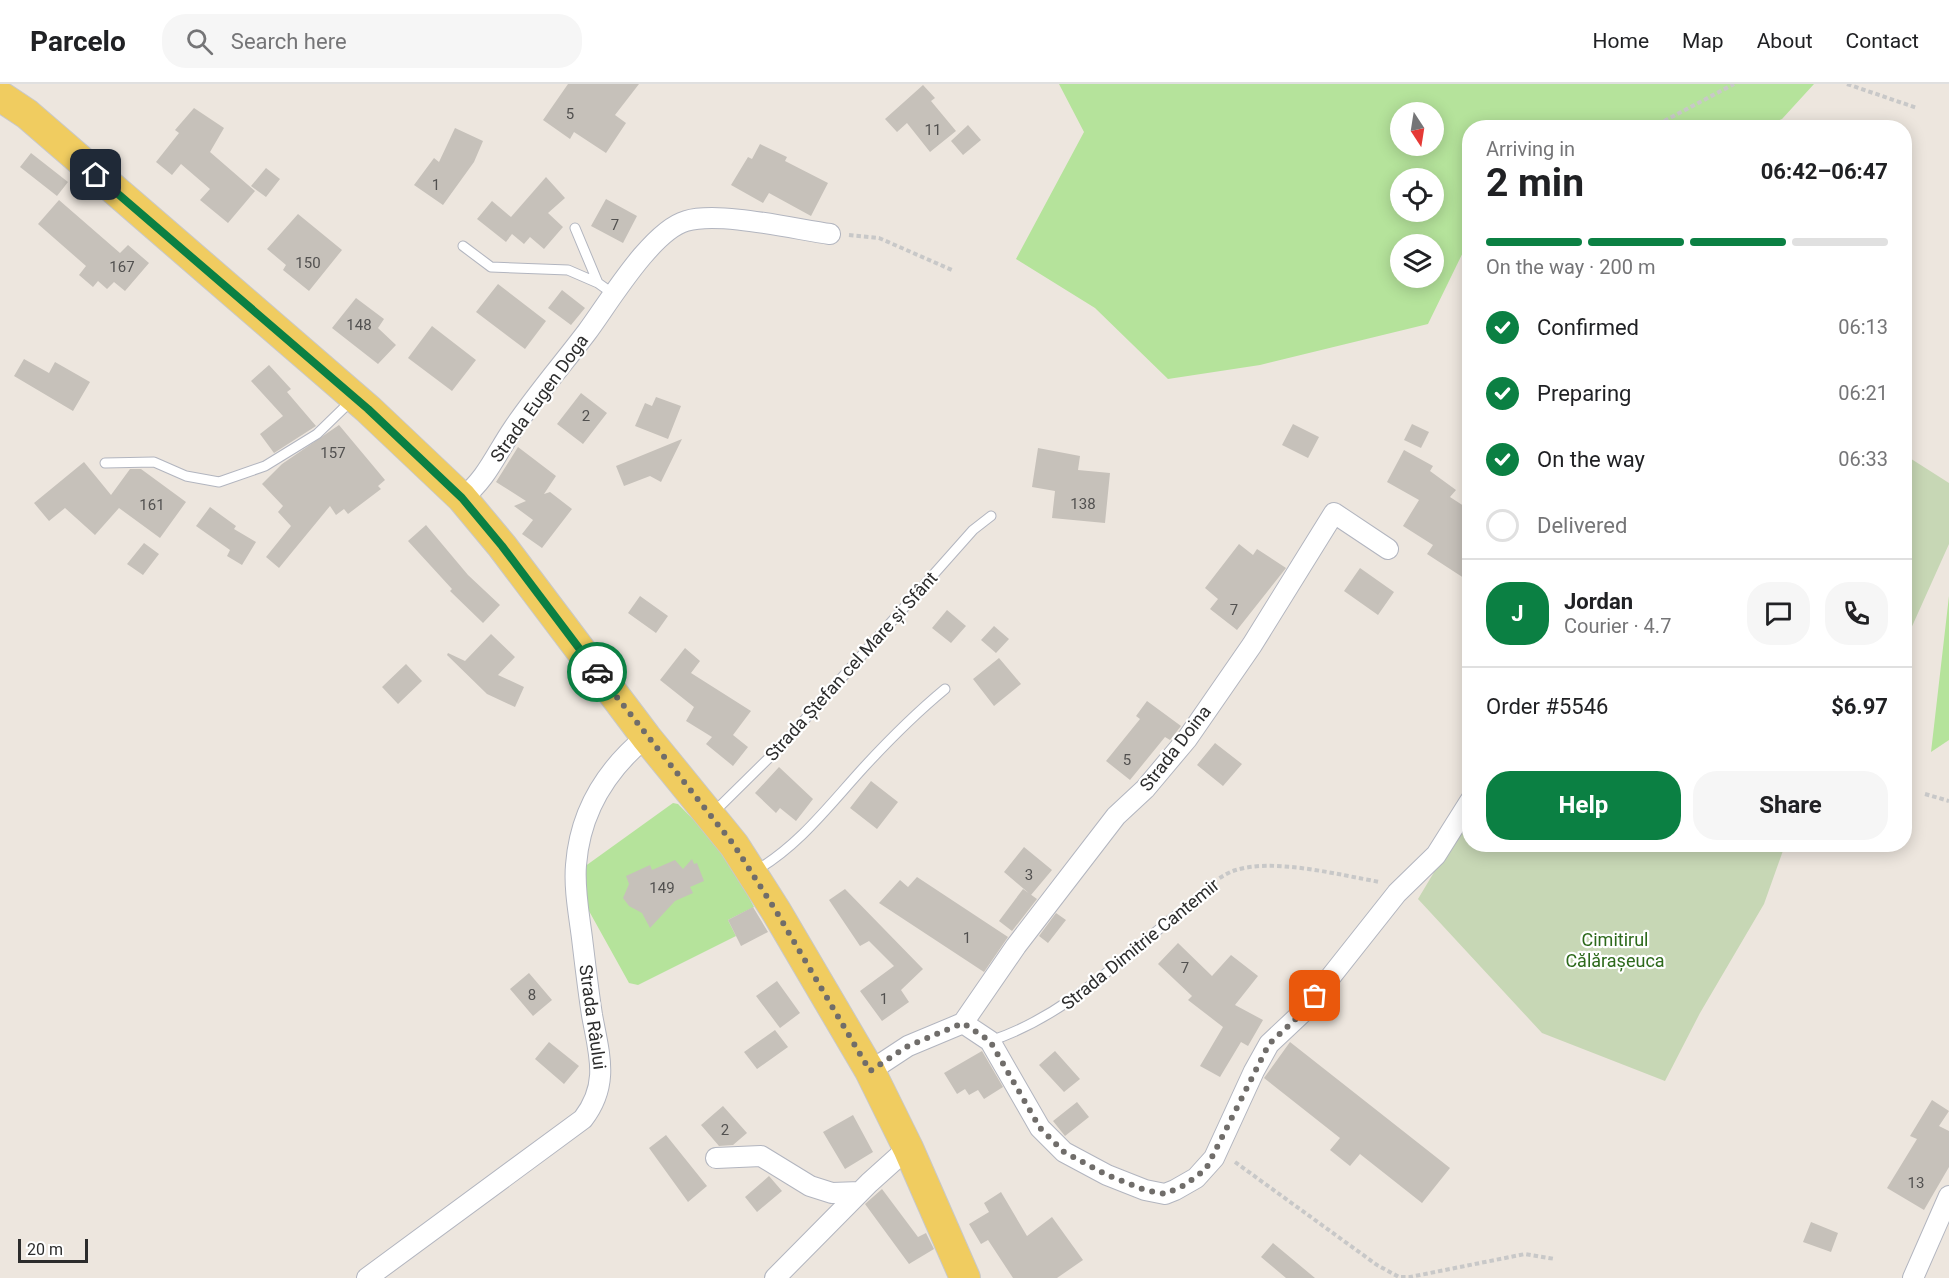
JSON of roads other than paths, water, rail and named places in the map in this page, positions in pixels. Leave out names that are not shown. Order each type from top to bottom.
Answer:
[{"type":"main road","points":[[0,96],[27,114],[355,397],[462,498],[502,546],[646,737],[710,815],[752,873],[870,1071],[908,1148],[965,1278]]},
{"type":"street","name":"Strada Eugen Doga","points":[[462,498],[477,487],[514,428],[588,330],[605,288],[684,221],[728,220],[830,234]]},
{"type":"street","name":"Strada Doina","points":[[963,1023],[1016,946],[1116,816],[1145,789],[1187,739],[1252,645],[1334,513],[1388,549]]},
{"type":"street","name":"Strada Râului","points":[[367,1278],[583,1119],[592,1108],[601,1083],[601,1064],[591,1005],[575,866],[588,813],[599,791],[612,768],[646,737]]},
{"type":"street","points":[[870,1071],[908,1046],[963,1023],[990,1041],[1040,1128],[1064,1152],[1107,1175],[1145,1190],[1165,1194],[1196,1178],[1214,1158],[1269,1044],[1302,1013],[1397,893],[1436,855],[1462,814]]},
{"type":"street","points":[[776,1278],[860,1192],[908,1148]]},
{"type":"street","points":[[716,1158],[761,1156],[810,1186],[832,1193],[860,1192]]},
{"type":"street","points":[[1913,1278],[1949,1196]]},
{"type":"lane","points":[[575,228],[605,288]]},
{"type":"lane","points":[[463,246],[491,267],[568,270],[605,288]]},
{"type":"lane","points":[[105,463],[154,462],[186,476],[219,482],[274,461],[317,434],[355,397]]},
{"type":"lane","name":"Strada Ștefan cel Mare și Sfânt","points":[[710,815],[783,744],[973,530],[991,516]]},
{"type":"lane","points":[[752,873],[775,860],[815,824],[865,766],[918,711],[945,690]]},
{"type":"lane","name":"Strada Dimitrie Cantemir","points":[[990,1041],[1022,1030],[1053,1013],[1175,916]]},
{"type":"park label","name":"Cimitirul Călărașeuca","points":[[1615,949]]}]
